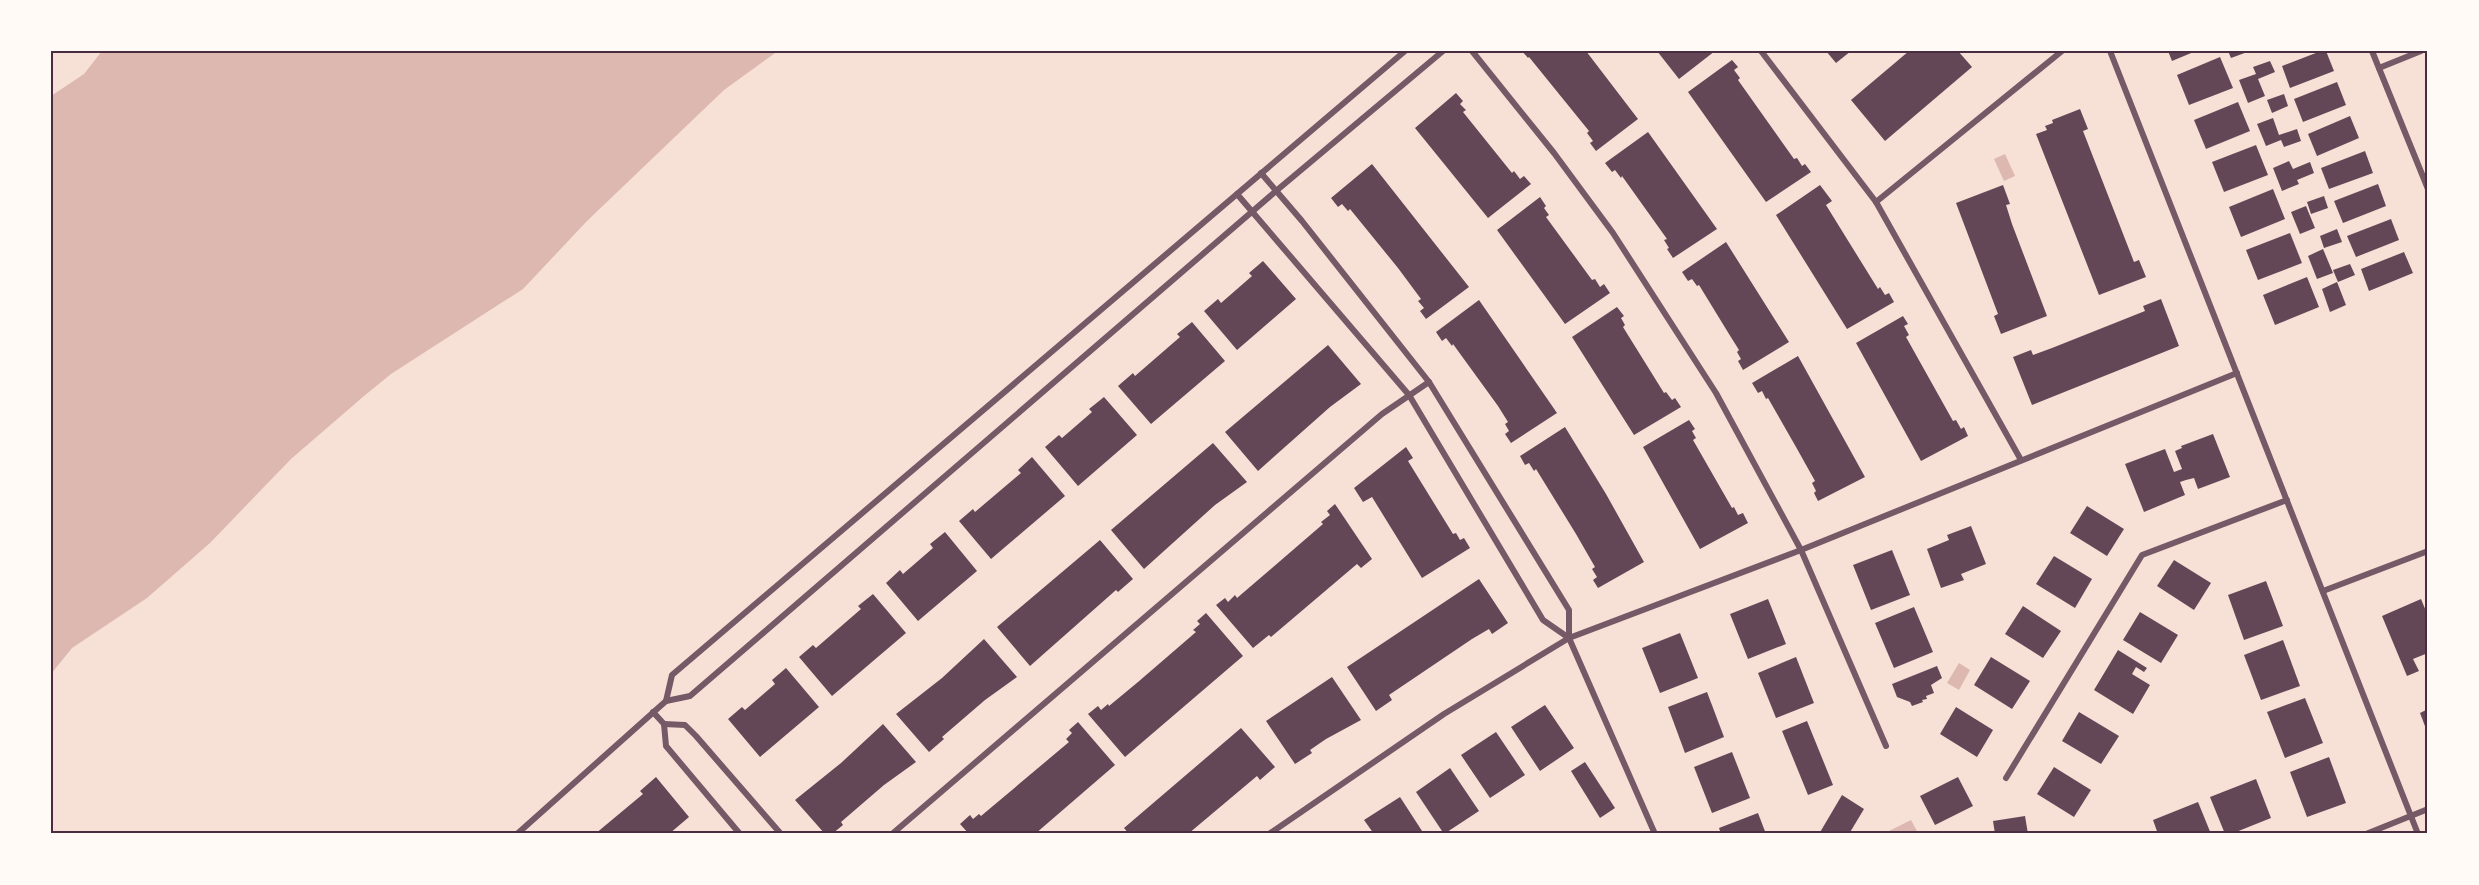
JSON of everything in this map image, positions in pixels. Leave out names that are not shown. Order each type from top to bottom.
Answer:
[{"type":"street","points":[[666,701],[672,675],[1405,51]]},
{"type":"street","points":[[517,834],[666,701],[690,696],[1275,191],[1443,51]]},
{"type":"street","points":[[1472,51],[1554,153],[1613,233],[1716,393],[1801,550],[1886,746]]},
{"type":"street","points":[[1761,51],[1876,202],[2021,460]]},
{"type":"street","points":[[1876,202],[2062,51]]},
{"type":"street","points":[[2110,51],[2418,834]]},
{"type":"street","points":[[2372,51],[2428,189]]},
{"type":"street","points":[[2379,68],[2421,51]]},
{"type":"street","points":[[1261,173],[1429,382],[1569,610],[1569,638],[1655,834]]},
{"type":"street","points":[[1237,194],[1409,395],[1543,620],[1569,638]]},
{"type":"street","points":[[1269,834],[1444,714],[1569,638],[1801,550],[2237,374]]},
{"type":"street","points":[[892,834],[1382,414],[1429,382]]},
{"type":"street","points":[[2006,778],[2142,555],[2287,500]]},
{"type":"street","points":[[2323,591],[2428,551]]},
{"type":"street","points":[[653,712],[664,724],[666,746],[740,834]]},
{"type":"street","points":[[664,724],[684,725],[696,736],[781,834]]},
{"type":"street","points":[[2366,834],[2428,809]]},
{"type":"shaded area","points":[[102,51],[778,51],[724,90],[587,221],[523,289],[391,374],[364,396],[291,459],[210,543],[147,598],[72,648],[51,674],[51,96],[84,74]]},
{"type":"shaded area","points":[[2005,154],[2015,176],[2004,181],[1994,159]]},
{"type":"shaded area","points":[[1959,663],[1970,670],[1959,690],[1947,683]]},
{"type":"shaded area","points":[[1911,820],[1917,831],[1912,834],[1883,834]]},
{"type":"building","points":[[1522,51],[1586,51],[1638,119],[1596,151],[1590,143],[1593,141],[1587,133],[1589,131]]},
{"type":"building","points":[[1657,51],[1715,51],[1679,79]]},
{"type":"building","points":[[1826,51],[1851,51],[1836,63]]},
{"type":"building","points":[[1909,51],[1958,51],[1972,67],[1885,141],[1851,100]]},
{"type":"building","points":[[2168,51],[2196,51],[2172,61]]},
{"type":"building","points":[[2228,51],[2250,51],[2231,58]]},
{"type":"building","points":[[2326,51],[2334,71],[2290,88],[2282,66]]},
{"type":"building","points":[[2220,57],[2233,88],[2189,105],[2177,75]]},
{"type":"building","points":[[1732,60],[1738,67],[1734,70],[1740,78],[1738,80],[1794,159],[1797,158],[1802,166],[1805,164],[1811,172],[1766,202],[1688,92]]},
{"type":"building","points":[[2270,61],[2275,72],[2258,79],[2265,96],[2248,103],[2239,80],[2256,74],[2253,67]]},
{"type":"building","points":[[2337,82],[2346,105],[2303,122],[2294,99]]},
{"type":"building","points":[[1456,93],[1463,101],[1460,104],[1466,110],[1463,112],[1512,173],[1514,171],[1520,179],[1524,176],[1531,184],[1488,218],[1415,128]]},
{"type":"building","points":[[2284,94],[2288,106],[2272,113],[2267,100]]},
{"type":"building","points":[[2238,102],[2250,131],[2206,149],[2194,120]]},
{"type":"building","points":[[2080,109],[2088,129],[2083,131],[2134,262],[2139,260],[2146,277],[2099,295],[2036,134],[2047,130],[2045,126],[2053,123],[2052,120]]},
{"type":"building","points":[[2350,116],[2359,138],[2317,156],[2308,134]]},
{"type":"building","points":[[2273,118],[2279,135],[2297,129],[2301,141],[2284,147],[2281,140],[2266,146],[2257,124]]},
{"type":"building","points":[[1648,132],[1717,229],[1673,258],[1664,240],[1667,239],[1622,176],[1621,178],[1615,170],[1612,172],[1605,163]]},
{"type":"building","points":[[2256,145],[2268,175],[2224,192],[2212,162]]},
{"type":"building","points":[[2365,151],[2373,173],[2329,189],[2321,168]]},
{"type":"building","points":[[2289,161],[2293,169],[2310,162],[2314,173],[2297,180],[2299,184],[2282,191],[2273,168]]},
{"type":"building","points":[[1372,164],[1469,287],[1426,319],[1420,311],[1424,308],[1418,301],[1421,299],[1398,268],[1350,209],[1348,211],[1342,204],[1338,207],[1331,198]]},
{"type":"building","points":[[2378,184],[2386,206],[2343,223],[2334,201]]},
{"type":"building","points":[[1820,185],[1832,201],[1826,205],[1878,289],[1880,287],[1885,295],[1889,293],[1894,302],[1847,329],[1776,215]]},
{"type":"building","points":[[2003,185],[2010,204],[2006,205],[2012,224],[2047,316],[2001,334],[1994,316],[1998,314],[1956,203]]},
{"type":"building","points":[[2273,189],[2285,219],[2241,237],[2229,207]]},
{"type":"building","points":[[2324,196],[2328,208],[2311,214],[2307,202]]},
{"type":"building","points":[[1540,197],[1549,215],[1546,217],[1592,280],[1595,279],[1600,287],[1604,284],[1610,293],[1565,324],[1497,230]]},
{"type":"building","points":[[2306,206],[2315,228],[2300,234],[2291,212]]},
{"type":"building","points":[[2391,219],[2399,240],[2356,257],[2347,236]]},
{"type":"building","points":[[2337,229],[2342,242],[2324,248],[2320,236]]},
{"type":"building","points":[[2290,233],[2302,263],[2258,280],[2246,250]]},
{"type":"building","points":[[1726,242],[1789,342],[1743,370],[1738,361],[1741,359],[1737,352],[1739,350],[1699,285],[1697,286],[1692,279],[1688,281],[1682,272]]},
{"type":"building","points":[[2323,249],[2333,273],[2317,279],[2308,256]]},
{"type":"building","points":[[2404,252],[2413,273],[2369,291],[2361,269]]},
{"type":"building","points":[[1263,261],[1296,299],[1237,350],[1204,311],[1218,299],[1221,303],[1252,276],[1249,273]]},
{"type":"building","points":[[2350,264],[2355,275],[2338,282],[2333,270]]},
{"type":"building","points":[[2307,277],[2319,307],[2275,325],[2263,295]]},
{"type":"building","points":[[2337,282],[2346,305],[2330,312],[2322,289]]},
{"type":"building","points":[[2161,299],[2179,346],[2032,405],[2013,357],[2031,350],[2033,355],[2052,348],[2145,311],[2143,306]]},
{"type":"building","points":[[1479,300],[1557,413],[1511,443],[1505,434],[1509,431],[1505,424],[1508,422],[1498,406],[1453,344],[1452,346],[1446,338],[1442,341],[1436,332]]},
{"type":"building","points":[[1617,307],[1624,316],[1621,318],[1625,325],[1623,327],[1664,393],[1666,392],[1672,400],[1675,398],[1681,407],[1634,435],[1572,337]]},
{"type":"building","points":[[1903,316],[1908,324],[1904,326],[1909,335],[1906,337],[1953,421],[1956,420],[1961,429],[1964,427],[1968,436],[1921,461],[1856,343]]},
{"type":"building","points":[[1192,322],[1225,361],[1151,424],[1118,386],[1133,373],[1135,376],[1180,337],[1177,334]]},
{"type":"building","points":[[1328,345],[1361,384],[1330,407],[1258,471],[1225,432]]},
{"type":"building","points":[[1798,356],[1865,477],[1818,501],[1812,483],[1815,481],[1796,447],[1768,398],[1766,399],[1762,391],[1758,393],[1752,383]]},
{"type":"building","points":[[1104,397],[1137,435],[1078,486],[1045,447],[1059,435],[1062,438],[1092,412],[1089,409]]},
{"type":"building","points":[[1689,420],[1695,429],[1692,431],[1696,438],[1693,440],[1732,508],[1734,507],[1738,515],[1743,513],[1748,523],[1700,549],[1643,447]]},
{"type":"building","points":[[1565,427],[1644,562],[1598,588],[1593,580],[1597,577],[1592,569],[1595,567],[1576,534],[1536,469],[1534,471],[1529,463],[1525,465],[1520,456]]},
{"type":"building","points":[[2213,434],[2230,477],[2198,489],[2194,478],[2180,482],[2185,495],[2144,512],[2125,464],[2165,449],[2174,472],[2182,469],[2175,451],[2182,448],[2181,446]]},
{"type":"building","points":[[1213,443],[1247,482],[1215,505],[1144,569],[1111,530]]},
{"type":"building","points":[[1406,447],[1413,458],[1408,461],[1453,534],[1456,533],[1460,540],[1464,538],[1470,548],[1422,578],[1372,497],[1363,502],[1354,488]]},
{"type":"building","points":[[1032,457],[1065,496],[991,559],[959,521],[973,509],[975,512],[1021,473],[1018,470]]},
{"type":"building","points":[[1335,504],[1372,559],[1361,568],[1357,564],[1271,637],[1269,635],[1253,648],[1216,605],[1225,598],[1228,602],[1235,595],[1237,598],[1323,524],[1321,522],[1330,515],[1327,511]]},
{"type":"building","points":[[2087,506],[2124,529],[2107,556],[2070,533]]},
{"type":"building","points":[[1971,526],[1986,564],[1961,574],[1964,580],[1941,588],[1927,549],[1949,540],[1947,535]]},
{"type":"building","points":[[945,532],[977,571],[918,621],[886,583],[900,570],[903,574],[933,548],[930,544]]},
{"type":"building","points":[[1100,540],[1133,579],[1118,592],[1116,590],[1030,666],[997,627]]},
{"type":"building","points":[[1892,550],[1910,595],[1871,610],[1853,565]]},
{"type":"building","points":[[2054,556],[2092,579],[2075,608],[2036,584]]},
{"type":"building","points":[[2174,560],[2211,583],[2194,610],[2157,586]]},
{"type":"building","points":[[1479,579],[1508,623],[1492,634],[1489,629],[1472,639],[1389,695],[1392,700],[1376,711],[1347,667]]},
{"type":"building","points":[[2266,581],[2283,626],[2244,640],[2228,595]]},
{"type":"building","points":[[873,594],[906,633],[832,696],[799,657],[813,645],[816,648],[861,609],[858,606]]},
{"type":"building","points":[[1768,599],[1786,644],[1748,659],[1730,614]]},
{"type":"building","points":[[2421,599],[2428,616],[2428,653],[2413,659],[2419,671],[2407,676],[2382,616]]},
{"type":"building","points":[[2023,606],[2061,631],[2043,658],[2005,634]]},
{"type":"building","points":[[1914,607],[1933,652],[1894,668],[1875,623]]},
{"type":"building","points":[[2140,612],[2178,635],[2161,663],[2123,640]]},
{"type":"building","points":[[1206,613],[1243,656],[1125,757],[1088,714],[1098,706],[1101,710],[1108,704],[1109,706],[1138,682],[1196,632],[1193,630],[1200,624],[1197,621]]},
{"type":"building","points":[[1680,633],[1698,678],[1660,693],[1642,648]]},
{"type":"building","points":[[984,639],[1017,677],[985,700],[942,737],[944,739],[929,752],[896,714],[942,678]]},
{"type":"building","points":[[2283,640],[2300,686],[2261,700],[2244,655]]},
{"type":"building","points":[[2118,650],[2147,668],[2144,672],[2136,667],[2132,674],[2150,685],[2133,714],[2094,690]]},
{"type":"building","points":[[1796,657],[1814,703],[1776,718],[1758,673]]},
{"type":"building","points":[[1991,657],[2030,681],[2012,709],[1974,685]]},
{"type":"building","points":[[1937,666],[1942,678],[1931,685],[1934,693],[1926,696],[1927,699],[1912,706],[1910,702],[1897,697],[1892,684]]},
{"type":"building","points":[[786,668],[819,707],[760,757],[728,719],[742,707],[745,710],[775,684],[772,680]]},
{"type":"building","points":[[1332,677],[1361,720],[1326,739],[1310,750],[1312,753],[1295,764],[1266,721]]},
{"type":"building","points":[[1707,692],[1724,737],[1685,753],[1668,707]]},
{"type":"building","points":[[2305,698],[2323,743],[2285,758],[2267,712]]},
{"type":"building","points":[[1545,705],[1574,748],[1540,771],[1511,727]]},
{"type":"building","points":[[1956,707],[1993,730],[1977,757],[1940,734]]},
{"type":"building","points":[[2428,709],[2428,734],[2420,713]]},
{"type":"building","points":[[2079,712],[2119,736],[2101,764],[2062,741]]},
{"type":"building","points":[[1807,721],[1833,785],[1808,795],[1782,731]]},
{"type":"building","points":[[1078,722],[1115,765],[1035,834],[969,834],[960,824],[970,815],[973,819],[979,814],[981,816],[1069,742],[1066,739],[1072,733],[1069,730]]},
{"type":"building","points":[[883,724],[916,762],[884,785],[841,822],[843,825],[832,834],[825,834],[795,800],[841,763]]},
{"type":"building","points":[[1241,728],[1275,767],[1260,780],[1257,776],[1188,834],[1129,834],[1124,828]]},
{"type":"building","points":[[1496,732],[1525,775],[1490,798],[1461,755]]},
{"type":"building","points":[[1732,752],[1750,798],[1712,813],[1694,767]]},
{"type":"building","points":[[2329,757],[2346,803],[2307,817],[2290,772]]},
{"type":"building","points":[[1585,762],[1615,808],[1600,818],[1571,771]]},
{"type":"building","points":[[2054,767],[2091,790],[2074,817],[2037,794]]},
{"type":"building","points":[[1450,768],[1479,811],[1444,834],[1416,792]]},
{"type":"building","points":[[656,777],[689,817],[669,834],[595,834],[643,794],[640,791]]},
{"type":"building","points":[[1958,777],[1973,806],[1935,825],[1920,796]]},
{"type":"building","points":[[2256,779],[2271,818],[2231,834],[2225,834],[2210,797]]},
{"type":"building","points":[[1842,795],[1864,809],[1849,834],[1819,834]]},
{"type":"building","points":[[1400,797],[1424,834],[1374,834],[1364,820]]},
{"type":"building","points":[[2198,802],[2211,834],[2158,834],[2153,820]]},
{"type":"building","points":[[1758,813],[1766,834],[1721,834],[1719,828]]},
{"type":"building","points":[[2025,816],[2028,834],[1995,834],[1993,821]]}]
